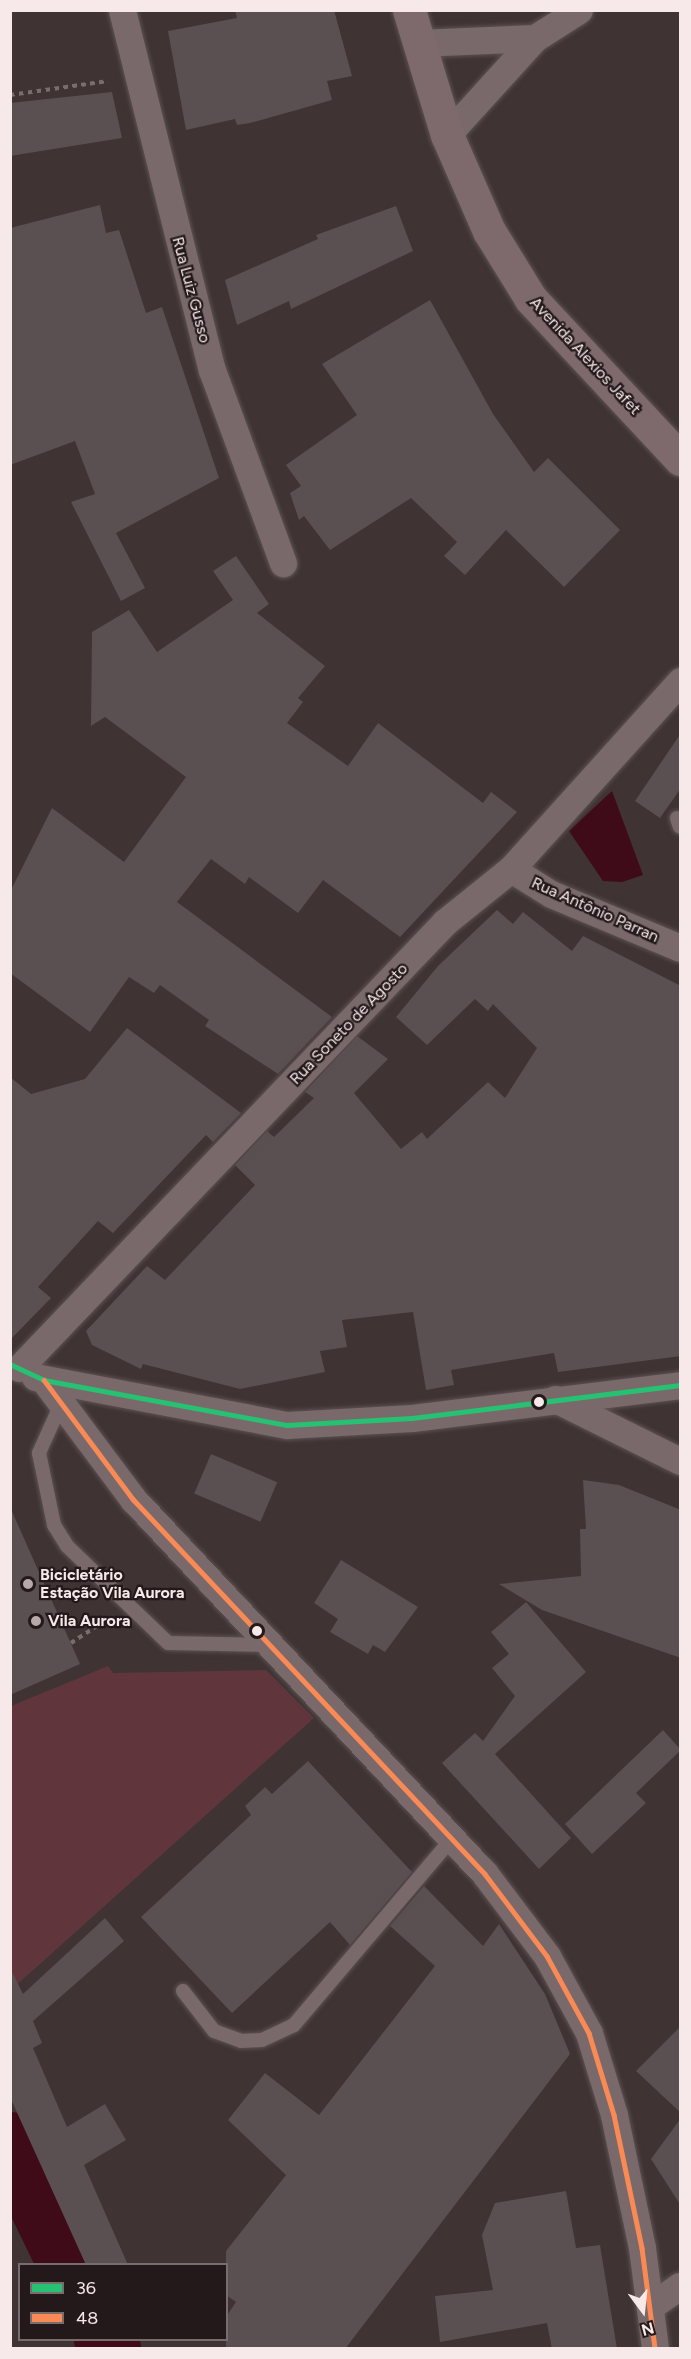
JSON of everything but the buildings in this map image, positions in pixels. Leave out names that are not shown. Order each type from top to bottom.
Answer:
[{"type":"main road","name":"Avenida Alexios Jafet","points":[[409,10],[447,135],[489,231],[531,299],[681,459]]},
{"type":"street","name":"Rua Luiz Gusso","points":[[122,10],[212,370],[283,563]]},
{"type":"street","points":[[447,135],[534,39],[579,10]]},
{"type":"street","points":[[418,43],[534,39]]},
{"type":"street","name":"Rua Soneto de Agosto","points":[[13,1370],[445,922],[511,869],[681,681]]},
{"type":"street","name":"Rua Antônio Parran","points":[[511,869],[551,894],[681,948]]},
{"type":"street","points":[[13,1370],[45,1380],[287,1425],[412,1418],[554,1398],[681,1385]]},
{"type":"street","points":[[45,1380],[98,1460],[452,1839],[547,1956],[590,2033],[614,2115],[651,2306],[655,2349]]},
{"type":"street","points":[[554,1398],[681,1461]]},
{"type":"street","points":[[651,2306],[681,2286]]},
{"type":"lane","points":[[61,1404],[39,1453],[54,1525],[67,1546],[168,1643],[270,1645]]},
{"type":"lane","points":[[183,1991],[214,2031],[241,2041],[262,2040],[294,2025],[452,1839]]},
{"type":"path","points":[[10,95],[138,76]]},
{"type":"path","points":[[71,1643],[126,1605]]},
{"type":"shaded area","points":[[612,791],[643,875],[622,882],[603,881],[569,831]]},
{"type":"shaded area","points":[[108,1666],[113,1673],[266,1670],[314,1718],[11,1990],[11,1706]]},
{"type":"waterway","points":[[10,2143],[69,2263]]},
{"type":"waterway","points":[[106,2341],[109,2348]]},
{"type":"transit line","name":"36","points":[[10,1364],[44,1380],[287,1425],[412,1418],[680,1385]]},
{"type":"transit line","name":"48","points":[[44,1380],[133,1499],[485,1874],[547,1956],[589,2033],[614,2115],[642,2248],[655,2348]]},
{"type":"place","name":"Bicicletário Estação Vila Aurora","points":[[28,1584]]},
{"type":"place","name":"Vila Aurora","points":[[36,1621]]}]
